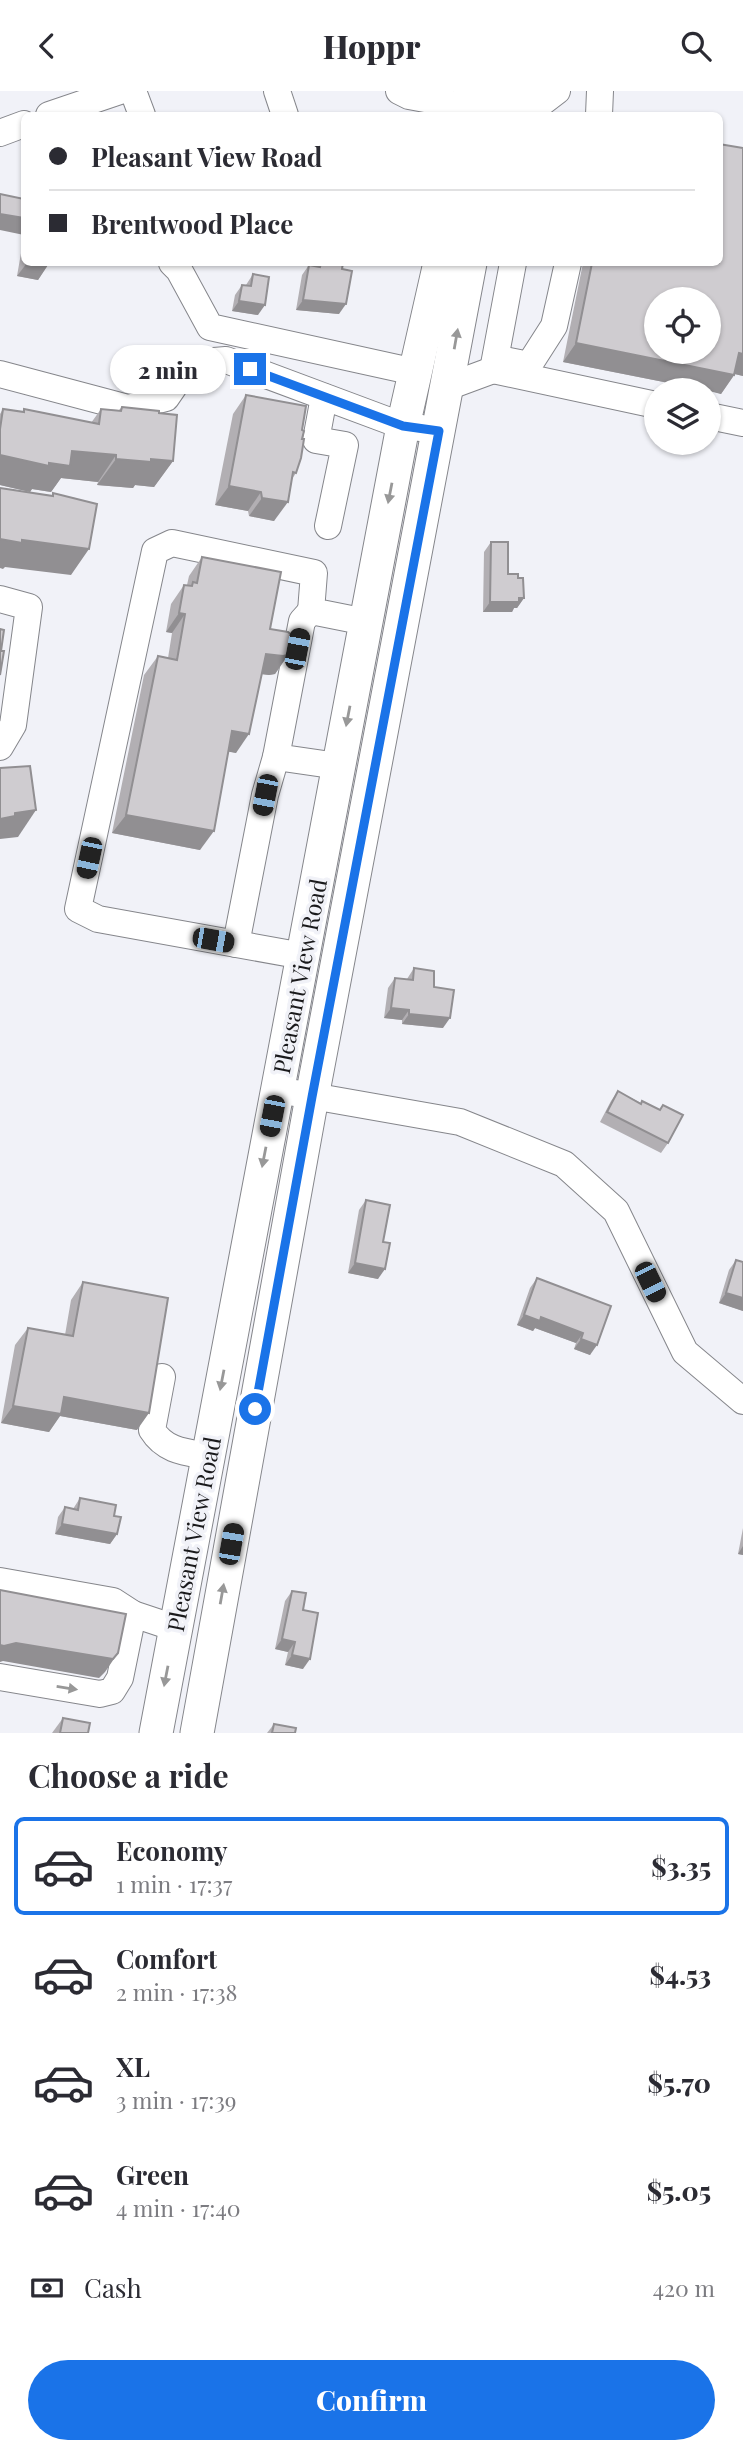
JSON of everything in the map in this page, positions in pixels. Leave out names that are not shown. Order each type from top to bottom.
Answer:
[{"type":"main road","name":"Pleasant View Road","points":[[156,1733],[403,426],[439,266]]},
{"type":"main road","name":"Pleasant View Road","points":[[197,1733],[312,1097],[469,266]]},
{"type":"main road","points":[[338,766],[374,773]]},
{"type":"street","points":[[58,112],[120,91]]},
{"type":"street","points":[[133,91],[141,112]]},
{"type":"street","points":[[277,91],[284,112]]},
{"type":"street","points":[[400,91],[409,96],[483,104],[546,104]]},
{"type":"street","points":[[599,112],[600,91]]},
{"type":"street","points":[[0,133],[21,125]]},
{"type":"street","points":[[176,266],[210,327],[415,372]]},
{"type":"street","points":[[494,364],[512,266]]},
{"type":"street","points":[[447,387],[494,364],[529,365],[554,326],[567,266]]},
{"type":"street","points":[[0,374],[128,408],[166,398],[190,363],[226,360],[403,426],[439,431]]},
{"type":"street","points":[[494,364],[644,402]]},
{"type":"street","points":[[324,397],[316,440],[345,445],[328,526]]},
{"type":"street","points":[[721,418],[743,423]]},
{"type":"street","points":[[236,944],[302,621],[311,611],[314,573],[172,543],[155,551],[78,909],[98,919],[236,944],[303,956]]},
{"type":"street","points":[[0,599],[29,607],[13,725],[0,747]]},
{"type":"street","points":[[311,611],[366,622]]},
{"type":"street","points":[[276,757],[338,766]]},
{"type":"street","points":[[277,1090],[460,1122],[564,1164],[616,1211],[685,1353],[743,1401]]},
{"type":"street","points":[[162,1377],[152,1430],[173,1449],[208,1456]]},
{"type":"street","points":[[0,1581],[113,1601],[133,1614],[175,1628]]},
{"type":"street","points":[[0,1677],[100,1694],[112,1691],[121,1678],[133,1614]]},
{"type":"building","points":[[723,145],[743,148],[743,354],[739,353],[734,375],[680,364],[721,364],[721,287],[644,287],[644,357],[576,343],[591,266],[723,266]]},
{"type":"building","points":[[0,194],[21,198],[21,218],[0,214]]},
{"type":"building","points":[[309,266],[342,266],[342,269],[352,271],[346,304],[303,300]]},
{"type":"building","points":[[253,274],[269,277],[265,305],[239,301],[242,285],[251,286]]},
{"type":"building","points":[[246,395],[306,406],[301,458],[296,473],[293,472],[288,502],[262,498],[261,492],[229,486]]},
{"type":"building","points":[[122,407],[177,415],[173,461],[116,459],[116,455],[72,451],[70,466],[49,463],[49,466],[0,455],[3,409],[24,412],[24,409],[99,424],[101,409],[121,411]]},
{"type":"building","points":[[0,488],[53,496],[53,493],[97,504],[89,549],[0,539]]},
{"type":"building","points":[[491,542],[508,542],[508,574],[518,574],[518,578],[523,578],[524,598],[519,598],[519,602],[490,602]]},
{"type":"building","points":[[202,557],[281,572],[270,629],[288,632],[293,636],[288,655],[266,654],[249,734],[232,731],[214,831],[126,815],[158,656],[177,660],[185,614],[179,613],[184,585],[192,586],[193,582],[197,583]]},
{"type":"building","points":[[0,629],[4,630],[1,651],[4,651],[0,675]]},
{"type":"building","points":[[30,766],[36,810],[15,813],[15,816],[0,819],[0,768]]},
{"type":"building","points":[[414,968],[434,971],[434,987],[454,990],[450,1018],[409,1014],[409,1010],[391,1008],[395,978],[413,980]]},
{"type":"building","points":[[618,1091],[641,1104],[642,1101],[660,1110],[663,1105],[683,1115],[668,1143],[607,1112]]},
{"type":"building","points":[[366,1200],[390,1205],[383,1242],[390,1243],[385,1269],[355,1263]]},
{"type":"building","points":[[736,1260],[743,1262],[743,1298],[726,1293]]},
{"type":"building","points":[[537,1278],[611,1306],[597,1345],[581,1339],[583,1333],[541,1317],[540,1321],[524,1315]]},
{"type":"building","points":[[83,1282],[168,1298],[149,1413],[64,1397],[61,1414],[13,1406],[28,1328],[73,1336]]},
{"type":"building","points":[[80,1498],[116,1505],[114,1516],[121,1517],[117,1534],[62,1524],[65,1507],[78,1510]]},
{"type":"building","points":[[0,1590],[126,1614],[118,1653],[113,1659],[16,1643],[0,1645]]},
{"type":"building","points":[[292,1591],[306,1593],[303,1610],[318,1613],[310,1659],[292,1655],[295,1642],[282,1639]]},
{"type":"building","points":[[63,1718],[90,1723],[88,1733],[60,1733]]},
{"type":"building","points":[[274,1724],[296,1728],[295,1733],[272,1733]]},
{"type":"route","points":[[250,369],[403,426],[439,431],[255,1409]]}]
